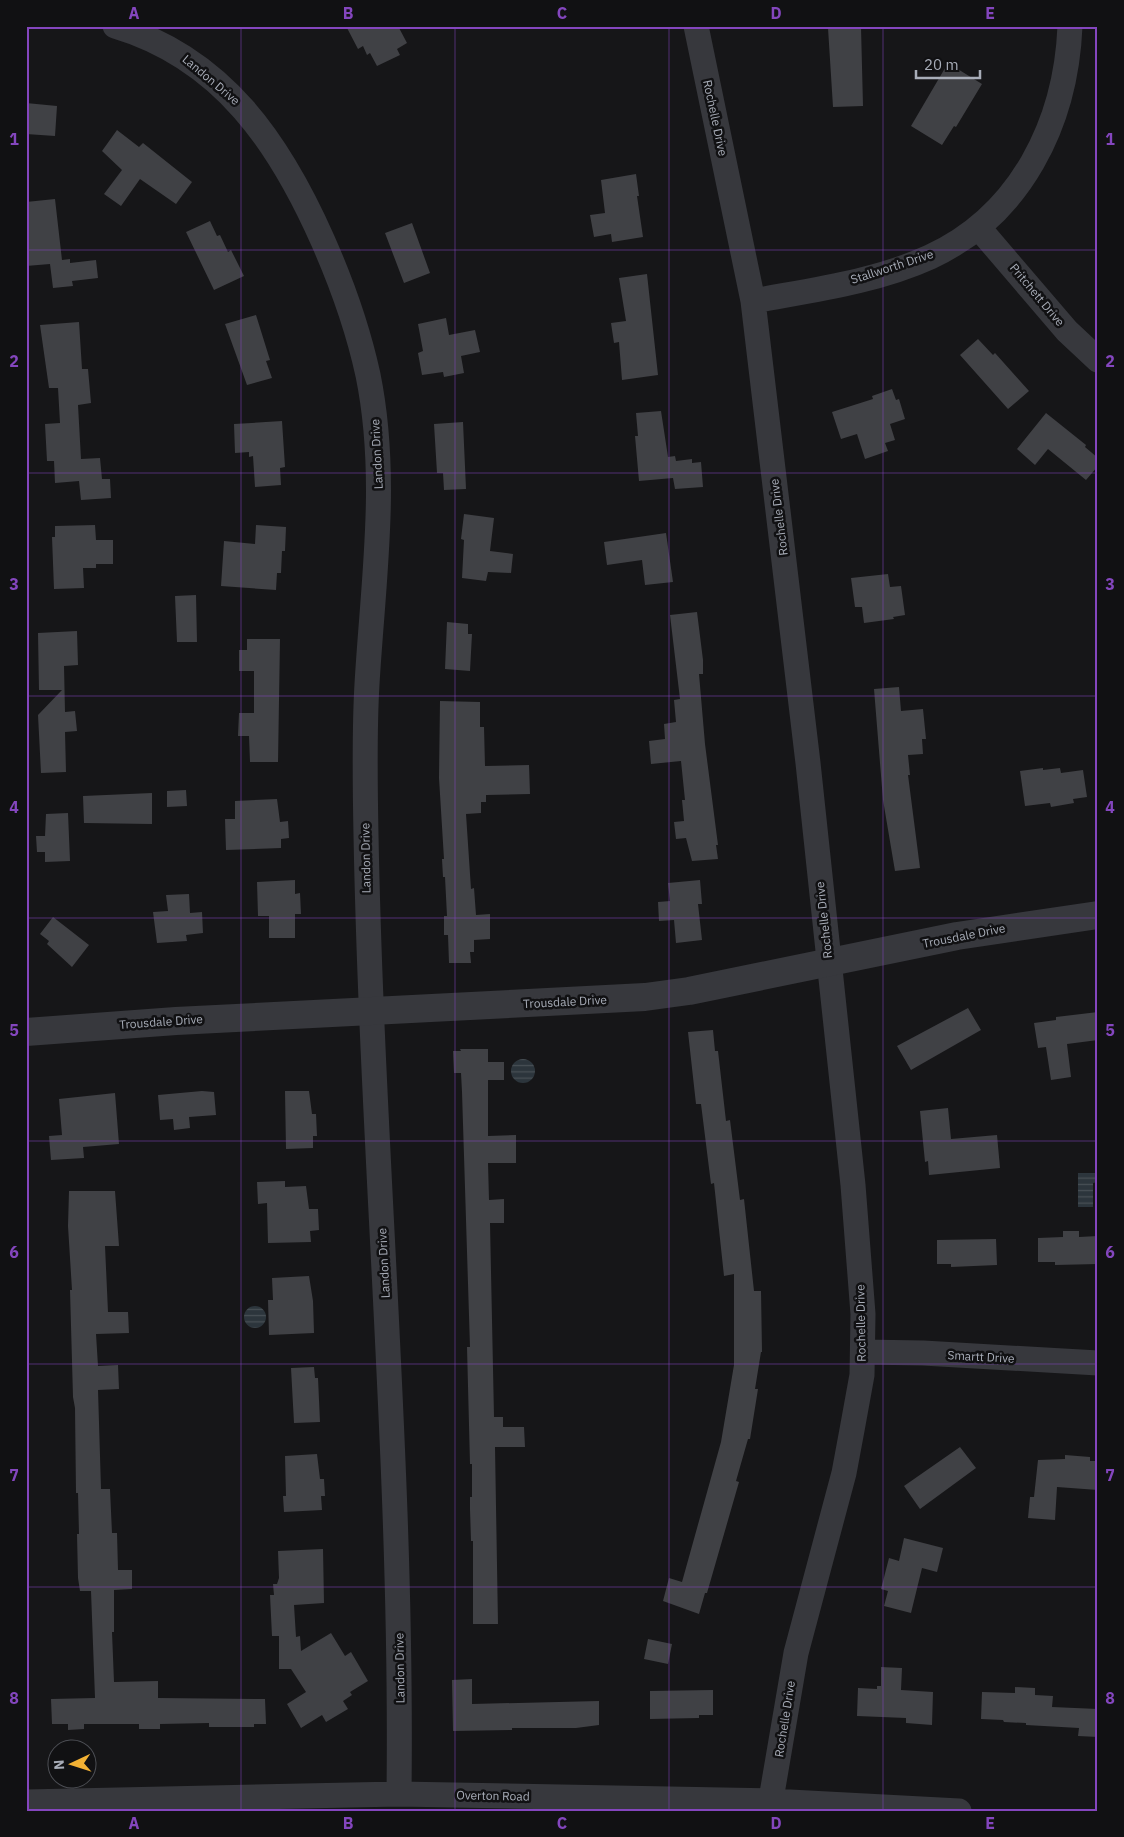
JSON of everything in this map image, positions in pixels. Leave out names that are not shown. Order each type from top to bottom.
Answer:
[{"type":"street","name":"Landon Drive","points":[[115,26],[164,35],[252,117],[274,147],[304,200],[334,267],[368,373],[374,414],[379,490],[377,564],[365,716],[366,827],[371,1010],[399,1584],[399,1794]]},
{"type":"street","name":"Rochelle Drive","points":[[696,26],[753,302],[808,763],[853,1185],[863,1314],[862,1375],[844,1473],[796,1653],[770,1806]]},
{"type":"street","name":"Stallworth Drive","points":[[753,302],[880,274],[928,258],[978,228],[1020,183],[1048,135],[1060,96],[1070,26]]},
{"type":"street","name":"Pritchett Drive","points":[[978,228],[1067,331],[1098,360]]},
{"type":"street","name":"Trousdale Drive","points":[[26,1032],[176,1021],[645,997],[689,991],[829,964],[957,936],[1098,915]]},
{"type":"street","name":"Smartt Drive","points":[[863,1352],[923,1353],[1098,1363]]},
{"type":"street","name":"Overton Road","points":[[26,1802],[177,1805],[399,1794],[959,1811]]},
{"type":"shaded area","points":[[523,1059],[528,1060],[534,1066],[534,1076],[528,1082],[523,1083],[518,1082],[512,1076],[511,1071],[512,1066],[518,1060]]},
{"type":"shaded area","points":[[1078,1173],[1098,1173],[1098,1182],[1093,1183],[1093,1207],[1078,1207]]},
{"type":"shaded area","points":[[251,1306],[259,1306],[266,1313],[266,1321],[259,1328],[251,1328],[244,1321],[244,1313]]},
{"type":"building","points":[[346,26],[398,26],[407,43],[397,49],[400,55],[377,66],[370,53],[367,55],[363,46],[358,49]]},
{"type":"building","points":[[861,27],[863,106],[833,107],[828,28]]},
{"type":"building","points":[[948,63],[982,84],[956,127],[954,126],[942,145],[911,126]]},
{"type":"building","points":[[26,103],[57,106],[55,136],[26,134]]},
{"type":"building","points":[[117,130],[139,147],[143,143],[192,182],[176,204],[140,179],[121,206],[104,194],[122,170],[102,151]]},
{"type":"building","points":[[636,174],[643,237],[612,242],[611,234],[594,237],[590,215],[605,213],[601,180]]},
{"type":"building","points":[[55,199],[62,260],[70,259],[70,263],[96,260],[98,278],[72,281],[73,286],[53,288],[50,264],[26,266],[26,202]]},
{"type":"building","points":[[210,221],[217,236],[220,235],[228,252],[231,250],[244,276],[214,290],[186,232]]},
{"type":"building","points":[[412,223],[430,273],[404,283],[385,233]]},
{"type":"building","points":[[647,274],[658,375],[622,380],[619,342],[614,343],[611,323],[626,321],[619,278]]},
{"type":"building","points":[[256,315],[270,360],[266,361],[272,378],[247,385],[225,324]]},
{"type":"building","points":[[446,318],[449,335],[475,330],[480,352],[461,356],[464,373],[444,377],[443,372],[422,375],[418,353],[423,351],[418,324]]},
{"type":"building","points":[[79,322],[82,369],[88,369],[91,403],[78,405],[81,459],[100,458],[102,479],[110,479],[111,498],[81,500],[79,481],[55,483],[54,461],[47,461],[45,424],[60,423],[58,388],[49,388],[40,325]]},
{"type":"building","points":[[978,339],[993,355],[995,353],[1029,391],[1008,409],[960,355]]},
{"type":"building","points":[[892,389],[896,400],[899,399],[905,419],[890,424],[895,440],[885,443],[888,451],[865,459],[857,434],[841,439],[832,412],[873,399],[872,396]]},
{"type":"building","points":[[661,411],[668,457],[675,456],[676,461],[692,459],[692,463],[701,462],[703,487],[675,489],[673,478],[639,481],[635,436],[638,436],[636,413]]},
{"type":"building","points":[[1046,413],[1086,445],[1085,447],[1098,458],[1098,466],[1086,480],[1048,449],[1035,465],[1017,449]]},
{"type":"building","points":[[282,421],[285,467],[280,468],[281,485],[255,487],[253,456],[249,457],[249,452],[235,453],[234,424]]},
{"type":"building","points":[[463,422],[466,489],[444,490],[443,473],[437,473],[434,424]]},
{"type":"building","points":[[464,514],[494,518],[490,551],[513,554],[511,573],[488,572],[486,581],[462,578],[464,540],[461,539]]},
{"type":"building","points":[[95,525],[96,540],[113,540],[113,564],[96,564],[96,568],[83,568],[84,588],[54,589],[52,537],[55,537],[55,526]]},
{"type":"building","points":[[256,525],[286,527],[285,551],[282,551],[281,573],[277,573],[276,590],[221,586],[224,541],[255,544]]},
{"type":"building","points":[[666,533],[673,582],[645,585],[642,560],[607,565],[604,542]]},
{"type":"building","points":[[888,574],[890,587],[901,586],[905,615],[893,617],[894,619],[864,623],[862,607],[855,607],[851,578]]},
{"type":"building","points":[[196,595],[197,642],[177,642],[175,596]]},
{"type":"building","points":[[697,612],[703,660],[703,674],[699,674],[718,859],[692,861],[686,838],[676,839],[674,822],[684,821],[682,800],[685,800],[681,761],[651,764],[649,741],[665,739],[664,724],[676,722],[674,700],[680,699],[670,615]]},
{"type":"building","points":[[447,622],[468,624],[468,634],[472,634],[470,671],[445,669]]},
{"type":"building","points":[[77,631],[78,665],[64,666],[65,712],[75,711],[77,731],[65,732],[66,772],[41,773],[38,715],[62,690],[39,690],[38,633]]},
{"type":"building","points":[[247,639],[280,639],[278,762],[250,762],[249,736],[238,736],[239,713],[254,713],[254,671],[239,671],[239,650],[247,650]]},
{"type":"building","points":[[899,687],[901,711],[923,709],[926,739],[922,739],[923,754],[908,755],[910,775],[908,775],[920,868],[895,871],[883,800],[874,689]]},
{"type":"building","points":[[440,701],[480,702],[480,727],[484,727],[485,766],[529,765],[530,794],[486,795],[486,802],[481,802],[481,813],[466,814],[471,889],[474,888],[476,915],[490,914],[490,939],[474,940],[474,952],[470,952],[471,963],[449,963],[448,935],[444,935],[444,916],[447,916],[445,877],[443,877],[442,859],[444,859],[439,778]]},
{"type":"building","points":[[1043,768],[1043,770],[1060,768],[1061,773],[1083,770],[1087,797],[1073,799],[1074,803],[1051,807],[1050,803],[1025,806],[1020,771]]},
{"type":"building","points":[[186,790],[187,806],[167,807],[167,791]]},
{"type":"building","points":[[152,793],[152,824],[84,823],[83,796]]},
{"type":"building","points":[[277,799],[280,822],[288,821],[289,838],[281,839],[281,848],[226,850],[225,819],[235,819],[235,801]]},
{"type":"building","points":[[68,813],[70,861],[45,862],[45,852],[37,852],[36,836],[45,836],[46,814]]},
{"type":"building","points":[[295,880],[295,894],[300,893],[301,914],[295,914],[295,938],[269,938],[269,916],[258,916],[257,882]]},
{"type":"building","points":[[700,880],[702,904],[698,904],[702,940],[676,943],[674,920],[659,921],[658,902],[670,901],[668,883]]},
{"type":"building","points":[[189,894],[190,913],[202,912],[203,933],[186,935],[187,941],[157,943],[153,912],[168,911],[166,895]]},
{"type":"building","points":[[53,917],[89,945],[72,967],[47,944],[49,941],[40,934]]},
{"type":"building","points":[[968,1008],[981,1030],[911,1070],[897,1046]]},
{"type":"building","points":[[1098,1012],[1098,1040],[1067,1044],[1071,1077],[1051,1080],[1046,1047],[1038,1048],[1034,1023],[1056,1020],[1056,1017]]},
{"type":"building","points":[[713,1030],[715,1051],[718,1051],[726,1121],[730,1120],[740,1200],[744,1199],[754,1291],[761,1291],[762,1352],[755,1389],[758,1389],[750,1439],[748,1439],[736,1481],[739,1482],[707,1593],[705,1593],[699,1614],[663,1601],[669,1578],[682,1582],[721,1442],[734,1365],[734,1274],[724,1276],[714,1183],[711,1184],[701,1104],[696,1104],[688,1032]]},
{"type":"building","points":[[460,1049],[488,1049],[488,1062],[504,1062],[504,1080],[488,1080],[488,1136],[516,1135],[516,1163],[488,1163],[489,1200],[504,1199],[504,1223],[490,1223],[494,1417],[503,1417],[503,1427],[524,1427],[525,1447],[495,1447],[498,1624],[473,1624],[473,1541],[471,1541],[470,1509],[472,1464],[470,1464],[467,1347],[470,1347],[462,1092],[461,1073],[454,1073],[453,1051],[461,1051]]},
{"type":"building","points":[[202,1091],[214,1092],[216,1115],[189,1117],[190,1128],[174,1130],[173,1119],[160,1120],[158,1095]]},
{"type":"building","points":[[285,1091],[309,1091],[312,1114],[316,1114],[317,1136],[313,1136],[313,1148],[286,1149]]},
{"type":"building","points":[[115,1093],[119,1144],[83,1147],[84,1158],[51,1160],[49,1136],[62,1135],[59,1099]]},
{"type":"building","points":[[948,1108],[951,1139],[997,1135],[1000,1168],[929,1175],[928,1161],[925,1162],[920,1111]]},
{"type":"building","points":[[285,1181],[285,1187],[306,1186],[309,1209],[318,1209],[319,1230],[310,1231],[311,1242],[268,1243],[267,1203],[258,1204],[257,1182]]},
{"type":"building","points":[[69,1191],[115,1191],[119,1246],[105,1246],[108,1312],[128,1312],[129,1333],[96,1334],[98,1366],[118,1365],[119,1389],[98,1390],[101,1489],[110,1489],[112,1533],[117,1533],[118,1570],[132,1570],[132,1589],[114,1590],[114,1632],[112,1632],[114,1682],[158,1681],[158,1698],[265,1699],[266,1724],[254,1724],[254,1727],[209,1727],[209,1723],[160,1724],[160,1729],[139,1729],[139,1724],[84,1724],[84,1729],[68,1730],[68,1724],[52,1724],[51,1699],[95,1698],[91,1591],[80,1591],[78,1578],[77,1534],[79,1534],[78,1493],[76,1493],[75,1408],[73,1397],[70,1290],[72,1290],[68,1226]]},
{"type":"building","points":[[1063,1231],[1079,1231],[1079,1237],[1098,1236],[1098,1264],[1055,1265],[1055,1262],[1038,1262],[1038,1238],[1063,1237]]},
{"type":"building","points":[[996,1239],[997,1265],[951,1267],[951,1264],[937,1264],[937,1240]]},
{"type":"building","points":[[309,1276],[313,1301],[314,1333],[269,1335],[268,1300],[273,1300],[272,1278]]},
{"type":"building","points":[[314,1367],[315,1378],[318,1378],[320,1422],[294,1423],[291,1368]]},
{"type":"building","points":[[960,1447],[976,1468],[920,1509],[904,1486]]},
{"type":"building","points":[[317,1454],[320,1479],[324,1479],[325,1496],[321,1496],[322,1510],[284,1512],[283,1496],[286,1496],[285,1456]]},
{"type":"building","points":[[1065,1455],[1090,1457],[1090,1461],[1098,1461],[1098,1490],[1057,1487],[1055,1520],[1028,1518],[1030,1497],[1034,1497],[1038,1460],[1065,1459]]},
{"type":"building","points":[[904,1538],[943,1548],[937,1572],[922,1568],[911,1613],[884,1606],[888,1591],[881,1589],[889,1558],[899,1561]]},
{"type":"building","points":[[323,1549],[324,1603],[294,1605],[296,1637],[300,1636],[301,1651],[331,1633],[345,1656],[351,1652],[368,1681],[350,1692],[352,1695],[343,1701],[348,1709],[326,1722],[322,1715],[301,1728],[287,1704],[306,1692],[291,1669],[279,1669],[279,1636],[272,1636],[270,1595],[274,1595],[273,1584],[277,1584],[279,1578],[278,1551]]},
{"type":"building","points":[[648,1639],[672,1644],[668,1664],[644,1659]]},
{"type":"building","points":[[881,1667],[902,1668],[901,1690],[933,1692],[932,1725],[906,1723],[906,1718],[857,1716],[858,1688],[877,1689],[877,1686],[881,1686]]},
{"type":"building","points":[[472,1679],[472,1704],[599,1701],[599,1725],[576,1728],[512,1728],[512,1730],[453,1731],[452,1680]]},
{"type":"building","points":[[1015,1687],[1035,1688],[1035,1695],[1053,1696],[1052,1707],[1098,1709],[1098,1737],[1078,1736],[1079,1728],[1026,1725],[1026,1723],[981,1719],[982,1692],[1015,1693]]},
{"type":"building","points":[[713,1690],[713,1715],[699,1715],[699,1718],[650,1719],[650,1691]]}]
